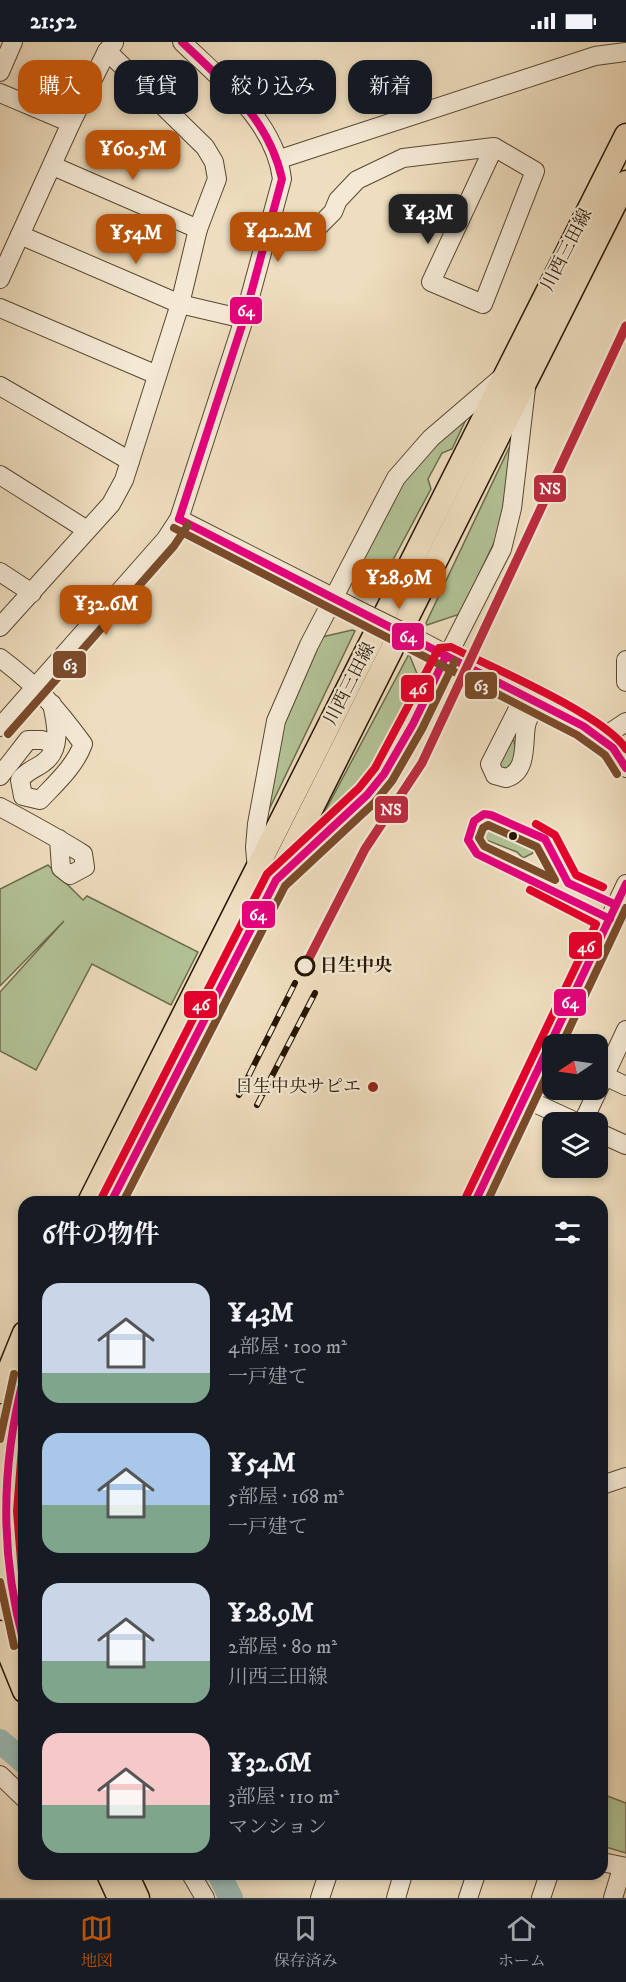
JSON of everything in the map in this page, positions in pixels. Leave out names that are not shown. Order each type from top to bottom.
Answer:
[{"type":"main road","name":"川西三田線","points":[[114,1196],[504,376],[626,135]]},
{"type":"main road","name":"川西三田線","points":[[92,1196],[266,875],[526,380],[626,182]]},
{"type":"main road","points":[[0,1392],[18,1348]]},
{"type":"main road","points":[[18,1392],[2,1466],[2,1542],[7,1589],[18,1624]]},
{"type":"main road","points":[[0,1632],[18,1676]]},
{"type":"main road","points":[[111,1880],[119,1898]]},
{"type":"main road","points":[[130,1880],[138,1898]]},
{"type":"street","points":[[0,72],[14,42]]},
{"type":"street","points":[[0,727],[166,539],[179,519],[244,319],[282,180],[280,159],[263,125],[182,42]]},
{"type":"street","points":[[0,279],[53,166],[70,123],[111,46],[205,147],[214,162],[217,179],[198,229],[180,304],[130,461],[111,504],[0,627]]},
{"type":"street","points":[[280,159],[595,56],[626,52]]},
{"type":"street","points":[[0,93],[70,123]]},
{"type":"street","points":[[270,223],[301,230],[317,228],[333,212],[338,200],[357,180],[403,158],[494,147],[535,171],[483,304],[431,282],[494,147]]},
{"type":"street","points":[[53,166],[198,229]]},
{"type":"street","points":[[20,235],[180,304],[244,319]]},
{"type":"street","points":[[0,308],[157,375]]},
{"type":"street","points":[[504,376],[431,438],[396,478],[309,645],[276,721],[257,824],[255,847],[266,875],[368,795],[384,774],[413,724],[502,549],[508,529],[519,456],[526,380]]},
{"type":"street","points":[[0,386],[130,461]]},
{"type":"street","points":[[0,475],[87,530]]},
{"type":"street","points":[[179,519],[421,641],[602,738],[613,748],[626,768]]},
{"type":"street","points":[[0,572],[32,593]]},
{"type":"street","points":[[0,658],[37,687],[52,704],[83,744],[80,754],[40,800],[23,796],[20,780],[24,774],[46,761],[55,744],[56,727],[52,704]]},
{"type":"street","points":[[626,660],[626,681]]},
{"type":"street","points":[[602,738],[626,722]]},
{"type":"street","points":[[0,776],[28,740],[42,740],[55,744]]},
{"type":"street","points":[[0,807],[59,839]]},
{"type":"street","points":[[478,1196],[526,1099],[626,884]]},
{"type":"street","points":[[608,1070],[625,1035]]},
{"type":"street","points":[[608,1077],[626,1086]]},
{"type":"street","points":[[526,1099],[554,1112]]},
{"type":"street","points":[[608,1136],[626,1145]]},
{"type":"street","points":[[608,1483],[626,1477]]},
{"type":"street","points":[[0,1775],[18,1792]]},
{"type":"street","points":[[608,1864],[624,1868],[613,1898]]},
{"type":"street","points":[[194,1880],[205,1898]]},
{"type":"street","points":[[320,1898],[326,1880]]},
{"type":"street","points":[[396,1898],[401,1880]]},
{"type":"street","points":[[468,1898],[474,1880]]},
{"type":"street","points":[[541,1898],[547,1880]]},
{"type":"green space","points":[[470,411],[452,449],[442,453],[428,479],[431,489],[373,597],[369,594],[359,562],[394,494],[416,466]]},
{"type":"green space","points":[[516,433],[501,528],[460,614],[427,625],[426,623]]},
{"type":"green space","points":[[355,631],[266,816],[279,735],[322,637]]},
{"type":"green space","points":[[409,654],[422,686],[381,766],[368,783],[309,841]]},
{"type":"green space","points":[[513,737],[517,754],[508,768],[501,769],[499,763]]},
{"type":"green space","points":[[491,829],[532,845],[533,853],[523,858],[517,852],[486,840],[483,832]]},
{"type":"green space","points":[[48,865],[83,900],[87,896],[198,952],[171,1005],[92,964],[36,1070],[0,1051],[0,992],[64,921],[0,986],[0,889]]},
{"type":"green space","points":[[608,1796],[626,1803],[626,1853],[608,1848]]},
{"type":"waterway","points":[[0,1741],[18,1757]]},
{"type":"waterway","points":[[222,1880],[231,1898]]},
{"type":"railway","points":[[239,1095],[295,983]]},
{"type":"railway","points":[[257,1105],[315,993]]},
{"type":"transit line","name":"64","points":[[179,519],[244,319],[282,179],[276,158],[256,120],[229,88],[182,42]]},
{"type":"transit line","name":"NS","points":[[305,966],[365,849],[422,763],[626,326]]},
{"type":"transit line","name":"64","points":[[179,519],[583,726],[613,748],[626,768]]},
{"type":"transit line","name":"63","points":[[8,734],[174,546],[188,525]]},
{"type":"transit line","name":"63","points":[[174,528],[577,735],[605,755],[617,774]]},
{"type":"transit line","name":"46","points":[[103,1196],[267,874],[359,788],[375,768],[439,648],[451,647],[572,707],[614,736],[626,749]]},
{"type":"transit line","name":"64","points":[[114,1196],[276,880],[367,795],[384,774],[413,724],[446,656]]},
{"type":"transit line","name":"63","points":[[126,1196],[285,886],[374,803],[392,781],[422,729],[455,661]]},
{"type":"transit line","name":"64","points":[[610,919],[477,854],[468,840],[474,821],[484,814],[491,815],[545,839],[568,883],[616,905]]},
{"type":"transit line","name":"46","points":[[536,824],[555,835],[576,875],[603,887]]},
{"type":"transit line","name":"63","points":[[488,825],[537,847],[555,880],[484,846],[479,838],[483,828],[488,825]]},
{"type":"transit line","name":"64","points":[[478,1196],[626,884]]},
{"type":"transit line","name":"46","points":[[466,1196],[596,924],[530,890]]},
{"type":"transit line","name":"63","points":[[567,1034],[626,908]]},
{"type":"transit line","name":"63","points":[[490,1196],[542,1085]]},
{"type":"transit line","name":"63","points":[[0,1439],[14,1374]]},
{"type":"transit line","name":"64","points":[[18,1402],[11,1443],[6,1510],[7,1543],[18,1618]]},
{"type":"transit line","name":"46","points":[[18,1498],[18,1523]]},
{"type":"transit line","name":"63","points":[[0,1582],[14,1646]]},
{"type":"place","name":"日生中央","points":[[305,966]]},
{"type":"place","name":"日生中央サピエ","points":[[373,1087]]}]
